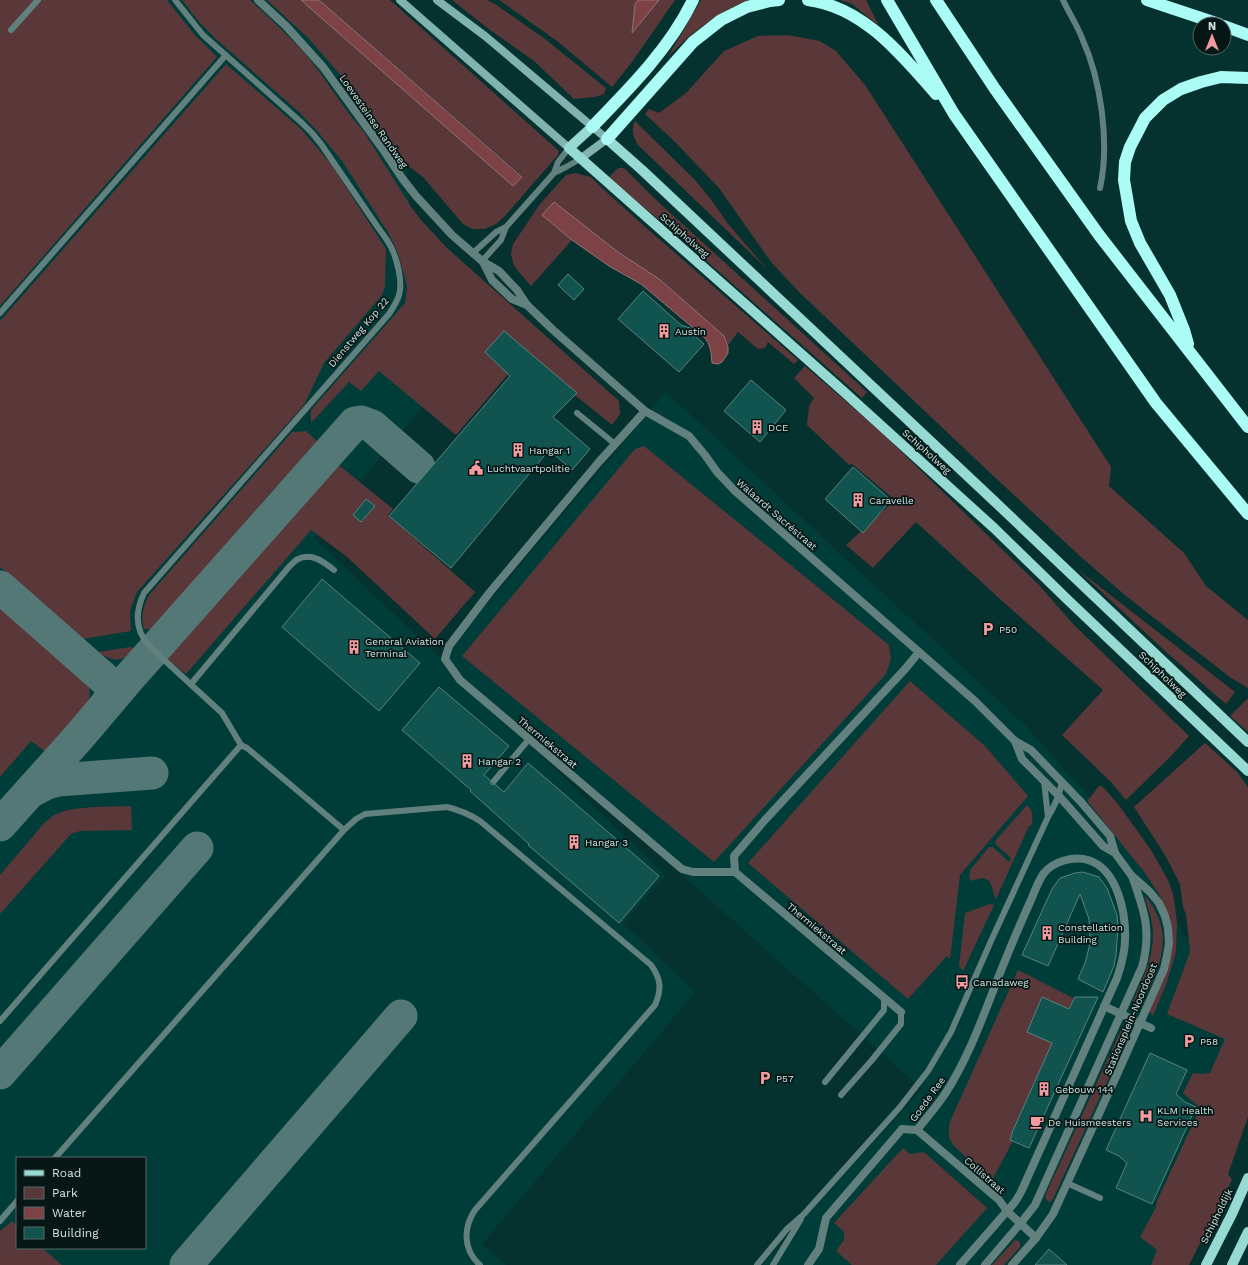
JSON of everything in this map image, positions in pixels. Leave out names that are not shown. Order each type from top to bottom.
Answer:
[{"type":"highway","points":[[592,127],[652,62],[684,17],[693,0]]},
{"type":"highway","points":[[607,139],[693,42],[721,20],[747,7],[779,0]]},
{"type":"highway","points":[[808,0],[837,7],[861,20],[899,53],[954,114]]},
{"type":"highway","points":[[887,0],[954,114],[1156,404],[1248,514]]},
{"type":"highway","points":[[936,0],[995,89],[1099,235],[1248,427]]},
{"type":"highway","points":[[1147,0],[1195,16]]},
{"type":"highway","points":[[1232,29],[1248,35]]},
{"type":"highway","points":[[1190,351],[1184,330],[1170,295],[1140,243],[1131,221],[1124,180],[1125,162],[1130,147],[1145,118],[1163,100],[1181,89],[1201,82],[1221,77],[1248,78]]},
{"type":"main road","name":"Schipholweg","points":[[400,0],[837,385],[994,528],[1248,771]]},
{"type":"main road","name":"Schipholweg","points":[[437,0],[485,36],[607,139],[975,482],[1248,742]]},
{"type":"main road","points":[[569,148],[592,127]]},
{"type":"main road","points":[[580,159],[607,139]]},
{"type":"main road","name":"Schipholdijk","points":[[1206,1265],[1232,1214],[1248,1178]]},
{"type":"main road","points":[[1232,1265],[1248,1232]]},
{"type":"street","name":"Loevesteinse Randweg","points":[[258,0],[286,26],[323,67],[380,144],[402,178],[416,196],[452,235],[474,254]]},
{"type":"street","name":"Walaardt Sacréstraat","points":[[474,254],[482,262],[499,272],[517,290],[527,305],[588,362],[645,411],[689,436],[717,472],[735,491],[975,701],[1015,741],[1032,750],[1062,782]]},
{"type":"street","name":"Thermiekstraat","points":[[645,411],[615,444],[490,592],[449,646],[445,659],[460,680],[682,869],[693,872],[734,872],[901,1012]]},
{"type":"street","points":[[734,872],[734,856],[764,821],[906,668],[919,652]]},
{"type":"street","name":"Walaardt Sacréstraat","points":[[1015,741],[1022,759],[1059,796]]},
{"type":"street","name":"Stationsplein-Noordoost","points":[[1012,1265],[1036,1238],[1053,1214],[1164,969],[1169,943],[1168,928],[1165,916],[1159,903],[1150,892],[1131,876],[1115,853],[1110,836],[1062,782]]},
{"type":"street","name":"Stationsplein-Noordoost","points":[[1059,796],[1102,846],[1115,853]]},
{"type":"street","name":"Goede Ree","points":[[808,1265],[818,1249],[826,1218],[902,1128],[917,1130],[945,1094],[968,1051],[1006,956],[1041,878],[1050,867],[1065,860],[1082,859],[1094,863],[1105,870],[1112,881],[1121,904],[1125,929],[1125,941],[1121,966],[1104,1006]]},
{"type":"street","name":"Stationsplein-Noordoost","points":[[985,1265],[1035,1205],[1142,967],[1147,944],[1146,918],[1131,876]]},
{"type":"street","points":[[960,1265],[1007,1211],[1020,1192],[1104,1006]]},
{"type":"street","name":"Stationsplein-Noordoost","points":[[1104,1006],[1122,1014]]},
{"type":"street","points":[[1122,1014],[1151,1028]]},
{"type":"street","name":"Collistraat","points":[[917,1130],[999,1200],[1007,1211],[1036,1238]]},
{"type":"lane","points":[[11,30],[38,0]]},
{"type":"lane","name":"Dienstweg Kop 22","points":[[175,0],[203,35],[302,122],[322,144],[387,239],[392,248],[400,274],[401,285],[400,294],[389,314],[144,593],[137,611],[140,632],[144,640],[191,684]]},
{"type":"lane","points":[[1063,0],[1083,39],[1094,70],[1099,93],[1103,130],[1104,171],[1100,188]]},
{"type":"lane","points":[[0,313],[226,55]]},
{"type":"lane","points":[[482,262],[501,240],[506,227],[554,173],[558,162],[569,148]]},
{"type":"lane","points":[[554,173],[580,159]]},
{"type":"lane","points":[[474,254],[496,232],[506,227]]},
{"type":"lane","points":[[577,413],[615,444]]},
{"type":"lane","points":[[334,570],[324,562],[314,558],[306,557],[297,559],[191,684],[222,713],[241,745],[253,753],[344,830]]},
{"type":"lane","points":[[494,781],[529,739]]},
{"type":"lane","points":[[0,1021],[241,745]]},
{"type":"lane","points":[[1044,781],[1048,817]]},
{"type":"lane","points":[[757,1265],[787,1229],[804,1214],[900,1107],[928,1071],[952,1032],[991,941],[1048,817],[1054,808],[1059,796],[1062,782]]},
{"type":"lane","points":[[56,1157],[344,830],[356,819],[365,814],[447,807],[459,809],[471,814],[480,821],[651,965],[658,974],[660,986],[659,996],[655,1005],[480,1204],[469,1219],[466,1229],[469,1252],[480,1265]]},
{"type":"lane","points":[[825,1082],[884,1010],[884,997]]},
{"type":"lane","points":[[841,1095],[901,1024],[901,1012]]},
{"type":"lane","points":[[1067,1182],[1100,1198]]},
{"type":"lane","points":[[0,1221],[16,1202]]},
{"type":"lane","points":[[773,1265],[804,1214]]},
{"type":"shaded area","points":[[0,0],[298,0],[402,91],[413,262],[485,330],[314,538],[441,659],[666,392],[1027,727],[1160,877],[1183,935],[1248,967],[1172,1265],[762,1265],[922,1089],[449,667],[665,875],[623,923],[695,992],[482,1244],[506,1265],[0,1265]]},
{"type":"green space","points":[[0,0],[167,0],[194,34],[217,57],[0,306]]},
{"type":"green space","points":[[182,0],[250,0],[289,36],[309,59],[364,132],[421,220],[447,248],[619,401],[620,414],[612,425],[571,392],[510,372],[456,435],[379,371],[361,391],[349,382],[311,423],[311,410],[405,303],[407,286],[398,253],[389,234],[342,161],[318,132],[300,113],[216,39],[199,22]]},
{"type":"green space","points":[[267,0],[301,0],[513,185],[522,176],[319,0],[390,0],[559,151],[558,155],[505,216],[496,224],[485,229],[472,229],[463,224],[423,177],[396,157],[344,79],[308,38]]},
{"type":"green space","points":[[452,0],[487,0],[495,4],[545,39],[606,88],[604,94],[595,97],[574,99],[534,61],[486,27]]},
{"type":"green space","points":[[499,0],[638,0],[635,4],[632,32],[659,0],[675,0],[632,62],[612,87],[557,41]]},
{"type":"green space","points":[[701,0],[748,0],[704,24],[667,58]]},
{"type":"green space","points":[[840,0],[866,0],[879,26],[852,4]]},
{"type":"green space","points":[[788,35],[820,41],[836,51],[865,85],[1111,467],[1109,486],[1184,553],[1206,586],[1248,620],[1248,688],[1231,678],[1126,596],[1081,557],[799,292],[771,262],[719,188],[674,141],[645,114],[649,109],[659,113],[686,93],[724,51],[758,36]]},
{"type":"green space","points":[[226,64],[301,129],[331,164],[386,249],[385,287],[382,295],[324,363],[304,405],[137,592],[130,611],[131,631],[82,639],[0,567],[0,321]]},
{"type":"green space","points":[[635,121],[695,180],[710,198],[728,224],[767,269],[638,145],[633,133]]},
{"type":"green space","points":[[618,168],[624,168],[654,198],[867,392],[862,398],[676,234],[609,178]]},
{"type":"green space","points":[[575,173],[591,177],[643,225],[798,360],[794,364],[768,342],[765,348],[758,349],[738,332],[728,345],[724,336],[659,279],[618,252],[542,215],[572,240],[531,286],[514,266],[511,255],[513,244],[540,204],[566,175]]},
{"type":"green space","points":[[805,366],[880,431],[1039,585],[1073,624],[1189,736],[1171,756],[1126,800],[1111,782],[1062,735],[1103,690],[916,522],[873,568],[846,545],[895,500],[852,464],[849,465],[807,425],[809,406],[814,398],[794,378]]},
{"type":"green space","points":[[306,431],[317,441],[155,626],[150,629],[144,629],[144,607],[149,595],[292,432]]},
{"type":"green space","points":[[644,446],[889,645],[891,659],[886,674],[714,862],[462,656],[635,449]]},
{"type":"green space","points":[[340,466],[393,509],[388,515],[475,592],[435,639],[346,556],[311,530],[186,674],[167,659],[336,467]]},
{"type":"green space","points":[[1077,569],[1235,692],[1226,704],[1165,651]]},
{"type":"green space","points":[[0,607],[81,676],[87,683],[90,694],[86,706],[46,752],[31,741],[0,777]]},
{"type":"green space","points":[[130,647],[135,648],[122,659],[108,657],[98,652]]},
{"type":"green space","points":[[910,681],[985,746],[1028,796],[960,875],[950,959],[947,956],[908,999],[748,863]]},
{"type":"green space","points":[[1248,699],[1248,732],[1230,716]]},
{"type":"green space","points":[[1205,743],[1237,772],[1248,787],[1248,1117],[1228,1174],[1232,1180],[1189,1265],[1151,1265],[1157,1250],[1140,1237],[1156,1207],[1157,1201],[1200,1108],[1183,1093],[1193,1073],[1210,1073],[1225,1039],[1167,1014],[1190,952],[1186,914],[1183,907],[1180,884],[1165,855],[1134,807]]},
{"type":"green space","points":[[1099,786],[1102,786],[1118,804],[1151,850],[1168,880],[1173,894],[1177,924],[1176,952],[1167,982],[1153,1016],[1149,1011],[1163,978],[1172,950],[1170,924],[1160,896],[1145,873],[1088,802]]},
{"type":"green space","points":[[1027,805],[1031,810],[1032,815],[1031,826],[1029,826],[996,899],[990,882],[984,878],[972,881],[969,878],[970,870],[989,847],[993,847],[1009,862],[1011,858],[996,845],[995,841]]},
{"type":"green space","points":[[131,806],[132,830],[80,831],[71,834],[0,914],[0,875],[45,822],[60,812],[69,810],[90,807]]},
{"type":"green space","points":[[1145,896],[1153,907],[1160,924],[1163,936],[1162,948],[1160,961],[1151,985],[1139,1010],[1133,1010],[1131,1007],[1148,965],[1153,945],[1151,916]]},
{"type":"green space","points":[[990,904],[994,905],[963,971],[959,966],[965,913]]},
{"type":"green space","points":[[1018,970],[1075,999],[1070,1010],[1043,998],[1057,1041],[1014,1139],[991,1182],[953,1145],[949,1138],[949,1124]]},
{"type":"green space","points":[[1122,1028],[1128,1029],[1129,1034],[1053,1199],[1050,1202],[1046,1200],[1045,1196]]},
{"type":"green space","points":[[903,1148],[910,1154],[924,1152],[987,1208],[936,1265],[852,1265],[836,1251],[844,1240],[844,1232],[834,1223]]},
{"type":"green space","points":[[12,1221],[16,1225],[16,1249],[43,1249],[62,1265],[0,1265],[0,1231]]},
{"type":"green space","points":[[1015,1240],[1020,1242],[1020,1247],[1004,1265],[992,1265]]},
{"type":"water","points":[[301,0],[319,0],[522,177],[513,186]]},
{"type":"water","points":[[638,0],[659,0],[632,33],[635,4]]},
{"type":"water","points":[[554,202],[618,252],[659,279],[724,336],[728,347],[728,353],[722,362],[718,364],[712,363],[711,352],[704,337],[641,284],[609,266],[572,240],[542,215]]},
{"type":"building","points":[[568,274],[584,289],[574,300],[558,285]]},
{"type":"building","name":"Austin","points":[[643,291],[681,325],[698,333],[695,336],[704,344],[679,372],[618,319]]},
{"type":"building","name":"Hangar 1","points":[[504,331],[577,393],[553,417],[590,449],[572,470],[549,450],[451,568],[389,516],[510,376],[485,352]]},
{"type":"building","name":"DCE","points":[[751,380],[786,410],[760,442],[724,411]]},
{"type":"building","name":"Caravelle","points":[[853,467],[891,500],[863,533],[825,499]]},
{"type":"building","points":[[366,499],[375,506],[361,522],[353,515]]},
{"type":"building","name":"General Aviation Terminal","points":[[322,579],[420,663],[379,711],[282,627]]},
{"type":"building","name":"Hangar 3","points":[[439,687],[509,746],[484,775],[490,780],[491,784],[496,785],[504,792],[528,763],[659,876],[619,923],[528,845],[529,844],[470,791],[471,790],[402,730]]},
{"type":"building","name":"Constellation Building","points":[[1083,872],[1099,877],[1107,888],[1117,915],[1118,927],[1114,966],[1103,992],[1078,979],[1085,963],[1090,939],[1089,919],[1080,894],[1048,966],[1022,955],[1052,889],[1060,878]]},
{"type":"building","name":"Gebouw 144","points":[[1042,997],[1069,1009],[1075,997],[1098,997],[1029,1148],[1010,1140],[1052,1043],[1027,1032]]},
{"type":"building","points":[[1150,1053],[1187,1070],[1176,1094],[1185,1102],[1196,1107],[1152,1204],[1116,1188],[1127,1163],[1119,1156],[1106,1150]]},
{"type":"building","points":[[1049,1249],[1067,1265],[1035,1265]]},
{"type":"taxiway","points":[[0,825],[355,423],[361,422],[372,426],[419,467]]},
{"type":"taxiway","points":[[0,587],[109,683],[112,693],[108,702]]},
{"type":"taxiway","points":[[30,792],[47,783],[58,780],[152,773]]},
{"type":"taxiway","points":[[0,1073],[197,848]]},
{"type":"taxiway","points":[[186,1265],[401,1016]]},
{"type":"place","name":"Austin","points":[[664,331]]},
{"type":"place","name":"DCE","points":[[757,427]]},
{"type":"place","name":"Hangar 1","points":[[518,450]]},
{"type":"place","name":"Luchtvaartpolitie","points":[[476,468]]},
{"type":"place","name":"Caravelle","points":[[858,500]]},
{"type":"place","name":"P50","points":[[988,629]]},
{"type":"place","name":"General Aviation Terminal","points":[[354,647]]},
{"type":"place","name":"Hangar 2","points":[[467,761]]},
{"type":"place","name":"Hangar 3","points":[[574,842]]},
{"type":"place","name":"Constellation Building","points":[[1047,933]]},
{"type":"place","name":"Canadaweg","points":[[962,982]]},
{"type":"place","name":"P58","points":[[1189,1041]]},
{"type":"place","name":"P57","points":[[765,1078]]},
{"type":"place","name":"Gebouw 144","points":[[1044,1089]]},
{"type":"place","name":"KLM Health Services","points":[[1146,1116]]},
{"type":"place","name":"De Huismeesters","points":[[1037,1122]]}]
